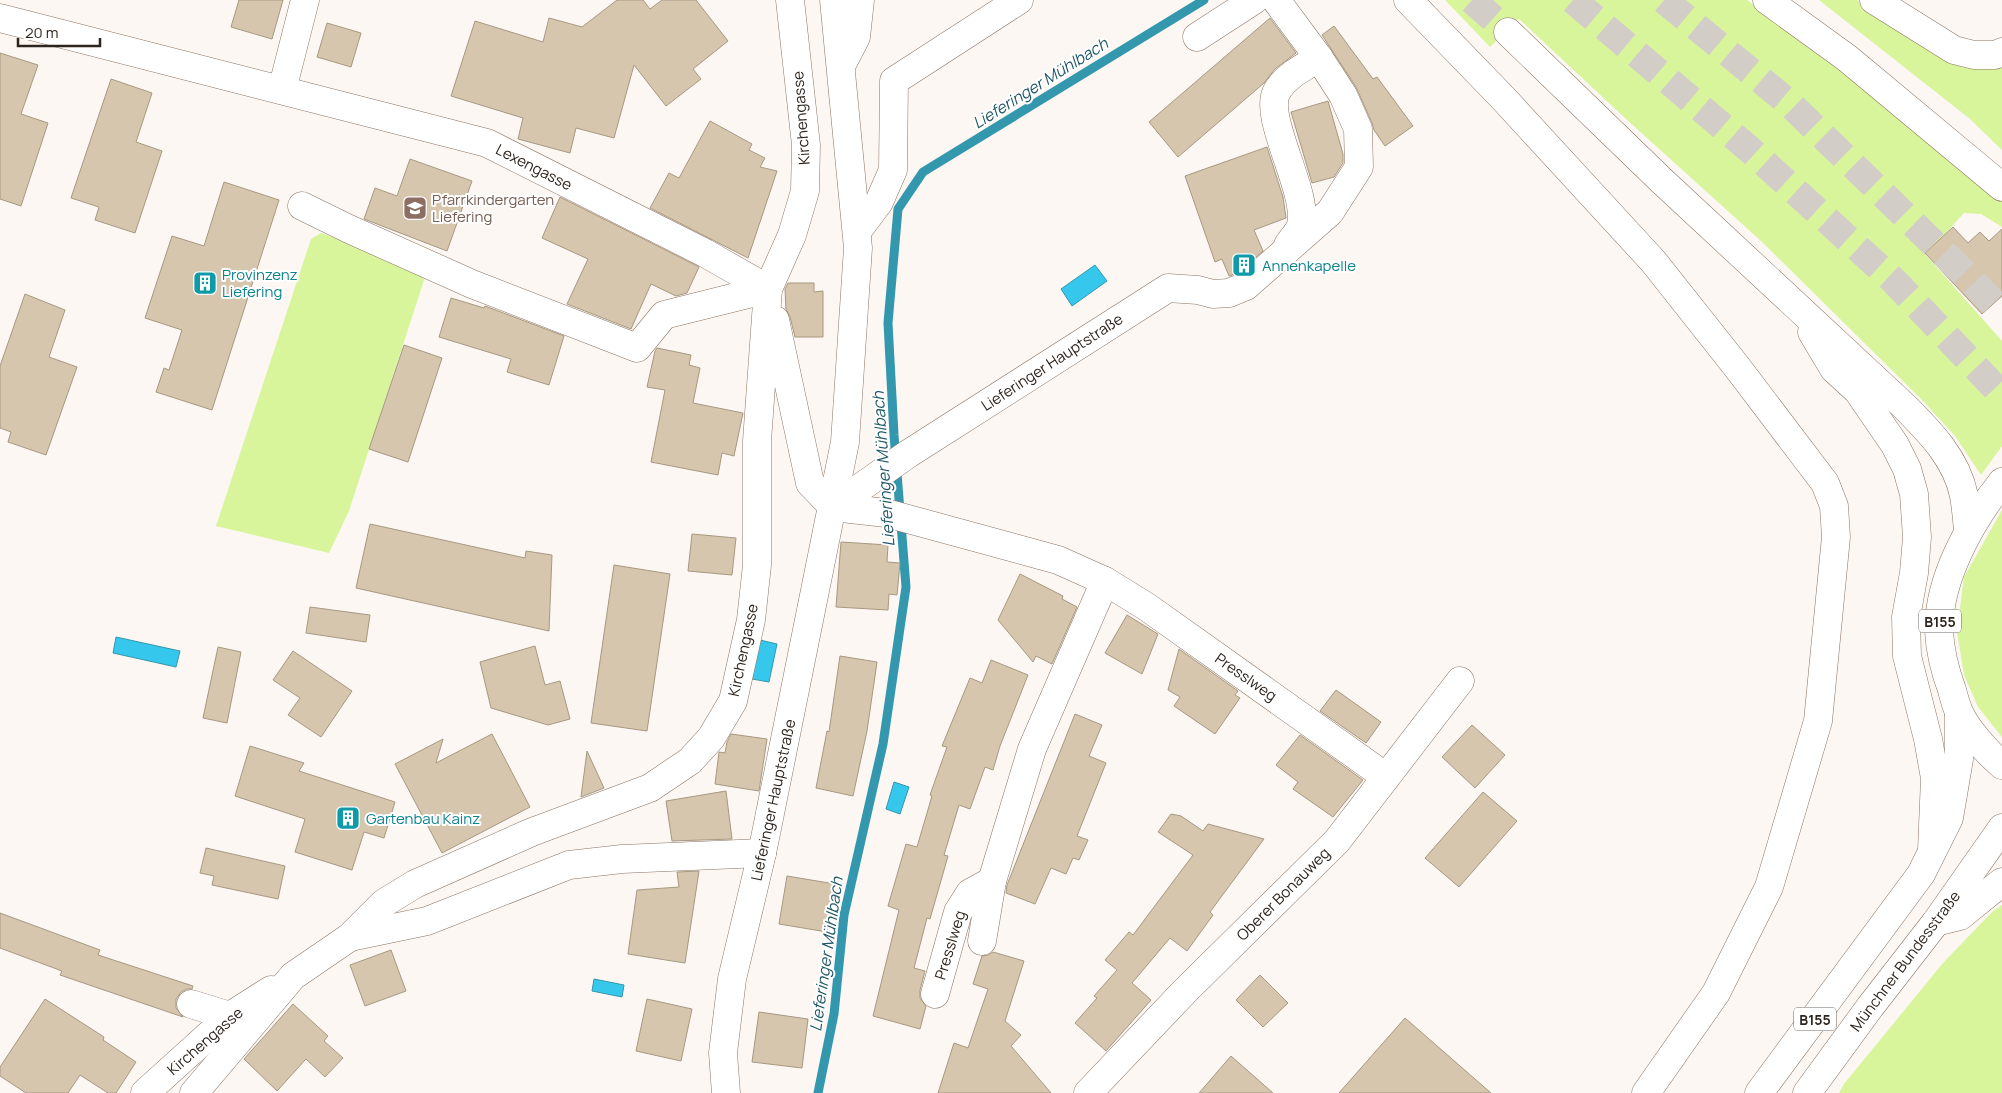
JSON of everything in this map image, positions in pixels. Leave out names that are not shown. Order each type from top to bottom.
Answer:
[{"type":"main road","points":[[282,90],[305,0]]},
{"type":"main road","name":"Kirchengasse","points":[[145,1093],[230,1016],[350,937],[384,903],[415,884],[532,832],[650,788],[690,761],[711,738],[733,701],[751,620],[757,565],[757,441],[768,289],[792,235],[805,192],[806,145],[790,0]]},
{"type":"main road","name":"Lieferinger Hauptstraße","points":[[726,1093],[723,1053],[732,979],[762,853],[846,442],[858,230],[834,0]]},
{"type":"main road","points":[[841,68],[856,37],[860,0]]},
{"type":"main road","points":[[858,230],[879,202],[893,170],[894,81],[1019,0]]},
{"type":"main road","points":[[1197,37],[1254,0]]},
{"type":"main road","name":"Lieferinger Hauptstraße","points":[[833,508],[908,454],[1168,288],[1198,290],[1213,294],[1229,293],[1246,286],[1330,212],[1359,167],[1358,129],[1343,95],[1319,58],[1276,0]]},
{"type":"main road","points":[[1408,0],[1503,98],[1653,261],[1737,367],[1824,483],[1834,506],[1836,537],[1818,721],[1769,887],[1716,993],[1646,1093]]},
{"type":"main road","points":[[1767,0],[1847,58],[1997,181]]},
{"type":"main road","points":[[1874,0],[1954,50],[1974,55],[1995,55],[2002,52]]},
{"type":"main road","name":"Lexengasse","points":[[0,18],[487,144],[705,253],[768,289]]},
{"type":"main road","points":[[1508,32],[1661,180],[1795,303],[1929,432],[1952,462],[1964,494],[1968,531]]},
{"type":"main road","name":"Lieferinger Hauptstraße","points":[[1280,256],[1301,226],[1300,203],[1275,114],[1276,92],[1292,74],[1319,58]]},
{"type":"main road","points":[[302,206],[472,284],[637,348],[664,315],[768,289],[810,483],[833,508]]},
{"type":"main road","points":[[1795,303],[1834,369],[1858,391],[1895,444],[1907,469],[1914,494],[1917,537],[1914,573],[1906,617],[1907,656],[1928,739],[1935,778],[1932,850]]},
{"type":"main road","name":"B155","points":[[1759,1093],[1911,889],[1921,874],[1949,818],[1959,759],[1959,714],[1944,667],[1939,630],[1942,602],[1949,576],[1968,531],[2002,482]]},
{"type":"main road","name":"Presslweg","points":[[833,508],[886,513],[1058,560],[1105,581],[1155,613],[1386,777]]},
{"type":"main road","name":"Presslweg","points":[[982,941],[992,882],[1032,749],[1105,581]]},
{"type":"main road","name":"Oberer Bonauweg","points":[[1088,1093],[1185,991],[1336,841],[1460,681]]},
{"type":"main road","name":"B155","points":[[1959,714],[1988,754],[2002,765]]},
{"type":"main road","name":"Münchner Bundesstraße","points":[[1815,1087],[1870,1007],[1936,922],[2002,828]]},
{"type":"main road","name":"Kirchengasse","points":[[350,937],[427,922],[569,865],[622,860],[762,853]]},
{"type":"main road","name":"Presslweg","points":[[935,994],[958,912],[970,893],[992,882]]},
{"type":"main road","points":[[1936,922],[1960,916],[2002,882]]},
{"type":"main road","name":"Kirchengasse","points":[[194,1093],[293,976]]},
{"type":"main road","points":[[191,1004],[230,1016]]},
{"type":"green space","points":[[1445,0],[1747,0],[1878,97],[2002,201],[2002,227],[1981,214],[1964,213],[1926,255],[2002,341],[2002,446],[1981,475],[1955,436],[1922,400],[1761,241],[1519,19],[1490,47]]},
{"type":"green space","points":[[1819,0],[1857,0],[1887,20],[2002,61],[2002,150],[1970,119]]},
{"type":"green space","points":[[321,233],[427,271],[349,511],[329,553],[216,526],[311,239]]},
{"type":"green space","points":[[2002,510],[2002,737],[1978,707],[1964,675],[1957,632],[1964,577]]},
{"type":"green space","points":[[2002,905],[2002,1093],[1839,1093],[1844,1084],[1943,963],[1992,912]]},
{"type":"water","points":[[1095,265],[1107,281],[1072,306],[1061,289]]},
{"type":"water","points":[[116,637],[180,651],[176,667],[113,653]]},
{"type":"water","points":[[760,640],[777,644],[769,682],[752,679]]},
{"type":"water","points":[[894,782],[909,787],[900,814],[886,809]]},
{"type":"water","points":[[594,979],[624,985],[622,997],[592,991]]},
{"type":"building","points":[[239,0],[283,0],[272,39],[231,27]]},
{"type":"building","points":[[617,0],[643,0],[650,9],[662,0],[696,0],[728,41],[693,69],[701,79],[666,106],[634,65],[614,138],[576,128],[570,153],[518,139],[523,118],[451,96],[475,21],[543,42],[549,18],[582,27]]},
{"type":"building","points":[[1270,18],[1296,53],[1275,69],[1264,83],[1178,157],[1149,122]]},
{"type":"building","points":[[327,23],[361,33],[351,67],[317,57]]},
{"type":"building","points":[[1334,26],[1373,79],[1377,77],[1413,126],[1385,146],[1374,130],[1356,87],[1322,35]]},
{"type":"building","points":[[0,53],[38,65],[21,114],[48,123],[21,206],[0,199]]},
{"type":"building","points":[[111,79],[152,93],[136,142],[162,151],[135,233],[95,220],[99,207],[71,198]]},
{"type":"building","points":[[1328,101],[1343,154],[1343,163],[1334,177],[1312,183],[1291,112]]},
{"type":"building","points":[[710,121],[752,144],[749,150],[765,158],[760,167],[777,171],[748,258],[650,208],[669,173],[679,178]]},
{"type":"building","points":[[1267,147],[1283,197],[1286,218],[1254,230],[1263,251],[1238,273],[1229,276],[1222,259],[1215,262],[1185,176]]},
{"type":"building","name":"Pfarrkindergarten Liefering","points":[[410,159],[472,181],[447,251],[364,219],[375,188],[397,196]]},
{"type":"building","name":"Provinzenz Liefering","points":[[224,182],[279,200],[212,410],[156,392],[164,368],[169,370],[182,330],[145,318],[172,236],[204,246]]},
{"type":"building","points":[[560,197],[699,267],[687,293],[676,296],[651,284],[631,329],[567,304],[588,259],[542,238]]},
{"type":"building","points":[[1953,227],[1968,243],[1980,232],[1989,241],[2002,229],[2002,296],[1982,314],[1925,253]]},
{"type":"building","points":[[788,283],[814,283],[814,292],[823,291],[823,337],[795,337],[786,309],[785,289]]},
{"type":"building","points":[[25,294],[65,310],[49,357],[77,367],[46,455],[8,442],[11,432],[0,428],[0,366]]},
{"type":"building","points":[[451,298],[484,308],[485,306],[564,336],[549,385],[507,372],[511,359],[439,337]]},
{"type":"building","points":[[404,345],[442,358],[408,462],[369,449]]},
{"type":"building","points":[[657,348],[691,355],[689,365],[700,368],[693,403],[743,413],[734,456],[722,453],[718,475],[651,462],[665,390],[647,387]]},
{"type":"building","points":[[370,524],[525,558],[526,551],[552,555],[549,631],[356,588]]},
{"type":"building","points":[[692,534],[736,538],[732,575],[688,571]]},
{"type":"building","points":[[841,542],[888,545],[887,562],[900,563],[897,595],[889,594],[888,610],[836,607]]},
{"type":"building","points":[[614,565],[670,574],[647,731],[591,723]]},
{"type":"building","points":[[1020,574],[1063,596],[1062,599],[1077,607],[1052,664],[1036,656],[1033,662],[998,620]]},
{"type":"building","points":[[310,607],[370,615],[366,642],[306,633]]},
{"type":"building","points":[[1127,615],[1158,634],[1142,674],[1105,653]]},
{"type":"building","points":[[535,646],[545,685],[560,681],[570,719],[548,725],[491,708],[480,662]]},
{"type":"building","points":[[218,647],[241,652],[227,723],[203,718]]},
{"type":"building","points":[[1179,649],[1238,691],[1235,695],[1240,698],[1215,734],[1174,706],[1180,697],[1168,690]]},
{"type":"building","points":[[293,651],[352,691],[321,737],[288,715],[300,698],[273,680]]},
{"type":"building","points":[[840,656],[877,662],[867,731],[853,796],[816,788],[827,731],[829,732]]},
{"type":"building","points":[[991,660],[1028,675],[1000,746],[993,770],[985,767],[970,809],[959,805],[944,855],[948,856],[930,919],[927,918],[914,968],[925,971],[920,998],[926,1006],[920,1029],[873,1016],[899,910],[888,906],[906,844],[917,847],[932,796],[930,795],[947,747],[942,746],[970,678],[982,683]]},
{"type":"building","points":[[1336,690],[1381,722],[1366,743],[1320,711]]},
{"type":"building","points":[[1075,714],[1102,725],[1089,756],[1106,763],[1077,836],[1088,840],[1079,860],[1073,858],[1066,874],[1051,868],[1035,904],[1006,893],[1007,885]]},
{"type":"building","points":[[1472,725],[1505,755],[1475,788],[1442,757]]},
{"type":"building","points":[[492,734],[530,807],[442,853],[395,764],[443,739],[436,763]]},
{"type":"building","points":[[731,734],[767,739],[759,791],[715,784],[719,752],[725,753]]},
{"type":"building","points":[[1300,735],[1363,780],[1333,817],[1293,789],[1298,782],[1276,765]]},
{"type":"building","points":[[250,746],[304,763],[299,771],[395,802],[384,838],[364,832],[352,870],[295,852],[305,819],[235,796]]},
{"type":"building","points":[[587,751],[604,788],[581,797]]},
{"type":"building","points":[[726,791],[732,839],[672,841],[666,801]]},
{"type":"building","points":[[1483,792],[1517,821],[1459,887],[1425,858]]},
{"type":"building","points":[[1171,814],[1181,816],[1203,831],[1208,824],[1264,839],[1210,912],[1213,915],[1187,951],[1170,938],[1132,983],[1151,1000],[1106,1051],[1075,1023],[1097,998],[1094,996],[1117,970],[1105,960],[1129,932],[1133,935],[1193,855],[1158,832]]},
{"type":"building","points":[[206,848],[285,866],[278,899],[212,885],[214,876],[200,873]]},
{"type":"building","points":[[699,871],[685,963],[628,954],[637,890],[679,887],[677,872]]},
{"type":"building","points":[[787,876],[835,884],[827,932],[779,924]]},
{"type":"building","points":[[0,913],[100,950],[98,955],[193,986],[192,989],[181,992],[176,999],[176,1008],[183,1017],[60,975],[62,971],[0,948]]},
{"type":"building","points":[[391,950],[406,991],[365,1006],[350,965]]},
{"type":"building","points":[[993,952],[1024,961],[1005,1021],[1021,1035],[1011,1046],[1051,1093],[938,1093],[954,1043],[968,1048],[988,989],[973,984],[982,956]]},
{"type":"building","points":[[1260,975],[1288,1003],[1263,1027],[1236,1000]]},
{"type":"building","points":[[45,999],[104,1037],[103,1040],[136,1062],[116,1093],[108,1093],[80,1075],[68,1093],[26,1093],[0,1076],[0,1067]]},
{"type":"building","points":[[647,999],[692,1009],[681,1061],[636,1051]]},
{"type":"building","points":[[293,1004],[328,1036],[324,1041],[343,1058],[325,1077],[306,1059],[277,1091],[244,1059]]},
{"type":"building","points":[[759,1012],[808,1019],[802,1068],[752,1062]]},
{"type":"building","points":[[1405,1018],[1491,1093],[1339,1093]]},
{"type":"building","points":[[1231,1056],[1273,1093],[1199,1093]]},
{"type":"waterway","name":"Lieferinger Mühlbach","points":[[818,1093],[834,1014],[844,915],[883,744],[906,587],[894,435],[888,323],[898,209],[923,172],[1204,0]]},
{"type":"tunnel","points":[[1472,0],[1508,32]]},
{"type":"tunnel","points":[[1573,0],[1749,149],[1894,281],[2002,395]]},
{"type":"tunnel","points":[[1664,0],[1790,104],[2002,312]]},
{"type":"place","name":"Pfarrkindergarten Liefering","points":[[415,208]]},
{"type":"place","name":"Annenkapelle","points":[[1244,265]]},
{"type":"place","name":"Provinzenz Liefering","points":[[205,283]]},
{"type":"place","name":"Gartenbau Kainz","points":[[348,818]]}]
